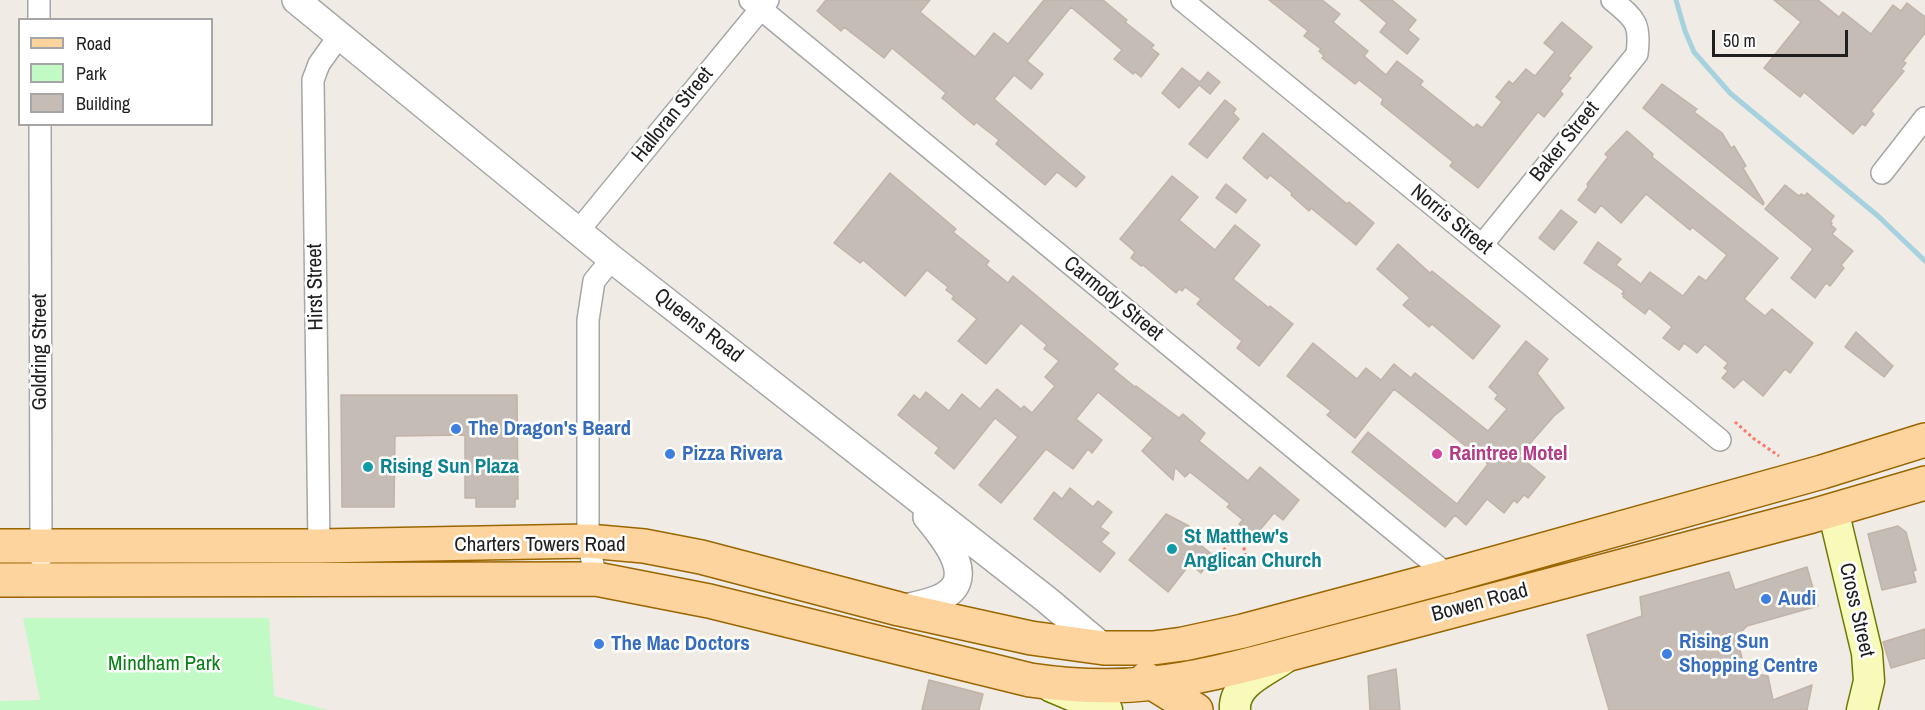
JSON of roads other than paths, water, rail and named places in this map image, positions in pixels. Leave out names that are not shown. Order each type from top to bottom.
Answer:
[{"type":"main road","name":"Bowen Road","points":[[1104,648],[1153,648],[1204,640],[1449,576],[1801,469],[1925,440]]},
{"type":"main road","points":[[1801,469],[1822,513]]},
{"type":"main road","name":"Bowen Road","points":[[1030,680],[1082,685],[1152,683],[1206,675],[1822,513],[1925,483]]},
{"type":"main road","name":"Cross Street","points":[[1822,513],[1852,663],[1856,688],[1855,710]]},
{"type":"main road","name":"Cross Street","points":[[1822,513],[1867,653],[1869,681],[1862,710]]},
{"type":"main road","name":"Charters Towers Road","points":[[0,546],[320,546],[588,542],[644,546],[701,557],[899,609],[1031,638],[1104,648]]},
{"type":"main road","name":"Charters Towers Road","points":[[0,580],[596,579],[709,601],[1030,680]]},
{"type":"main road","points":[[1104,648],[1152,683],[1196,710]]},
{"type":"main road","points":[[1235,710],[1235,698],[1246,684],[1293,653]]},
{"type":"main road","points":[[1030,680],[1107,710]]},
{"type":"street","points":[[39,0],[39,18]]},
{"type":"street","name":"Queens Road","points":[[296,0],[612,259],[1047,600],[1104,648]]},
{"type":"street","name":"Norris Street","points":[[1182,0],[1720,440]]},
{"type":"street","name":"Baker Street","points":[[1482,246],[1637,54],[1639,36],[1633,17],[1612,0]]},
{"type":"street","name":"Halloran Street","points":[[579,230],[760,3]]},
{"type":"street","name":"Carmody Street","points":[[760,3],[1449,576]]},
{"type":"street","name":"Hirst Street","points":[[320,546],[313,80],[319,64],[339,36]]},
{"type":"street","points":[[1882,173],[1925,118]]},
{"type":"street","name":"Goldring Street","points":[[40,126],[42,580]]},
{"type":"street","points":[[596,579],[588,542],[588,320],[594,281],[612,259]]},
{"type":"street","points":[[899,609],[939,599],[951,591],[958,578],[956,561],[949,547],[904,488]]},
{"type":"street","points":[[1449,576],[1460,609]]},
{"type":"waterway","points":[[1676,0],[1694,52],[1730,93],[1878,216],[1925,261]]},
{"type":"place","name":"The Dragon's Beard","points":[[456,429]]},
{"type":"place","name":"Pizza Rivera","points":[[670,454]]},
{"type":"place","name":"Raintree Motel","points":[[1437,454]]},
{"type":"place","name":"Rising Sun Plaza","points":[[368,467]]},
{"type":"place","name":"St Matthew's Anglican Church","points":[[1172,549]]},
{"type":"place","name":"Audi","points":[[1766,599]]},
{"type":"place","name":"The Mac Doctors","points":[[599,644]]},
{"type":"place","name":"Rising Sun Shopping Centre","points":[[1667,654]]},
{"type":"park label","name":"Mindham Park","points":[[164,664]]}]
